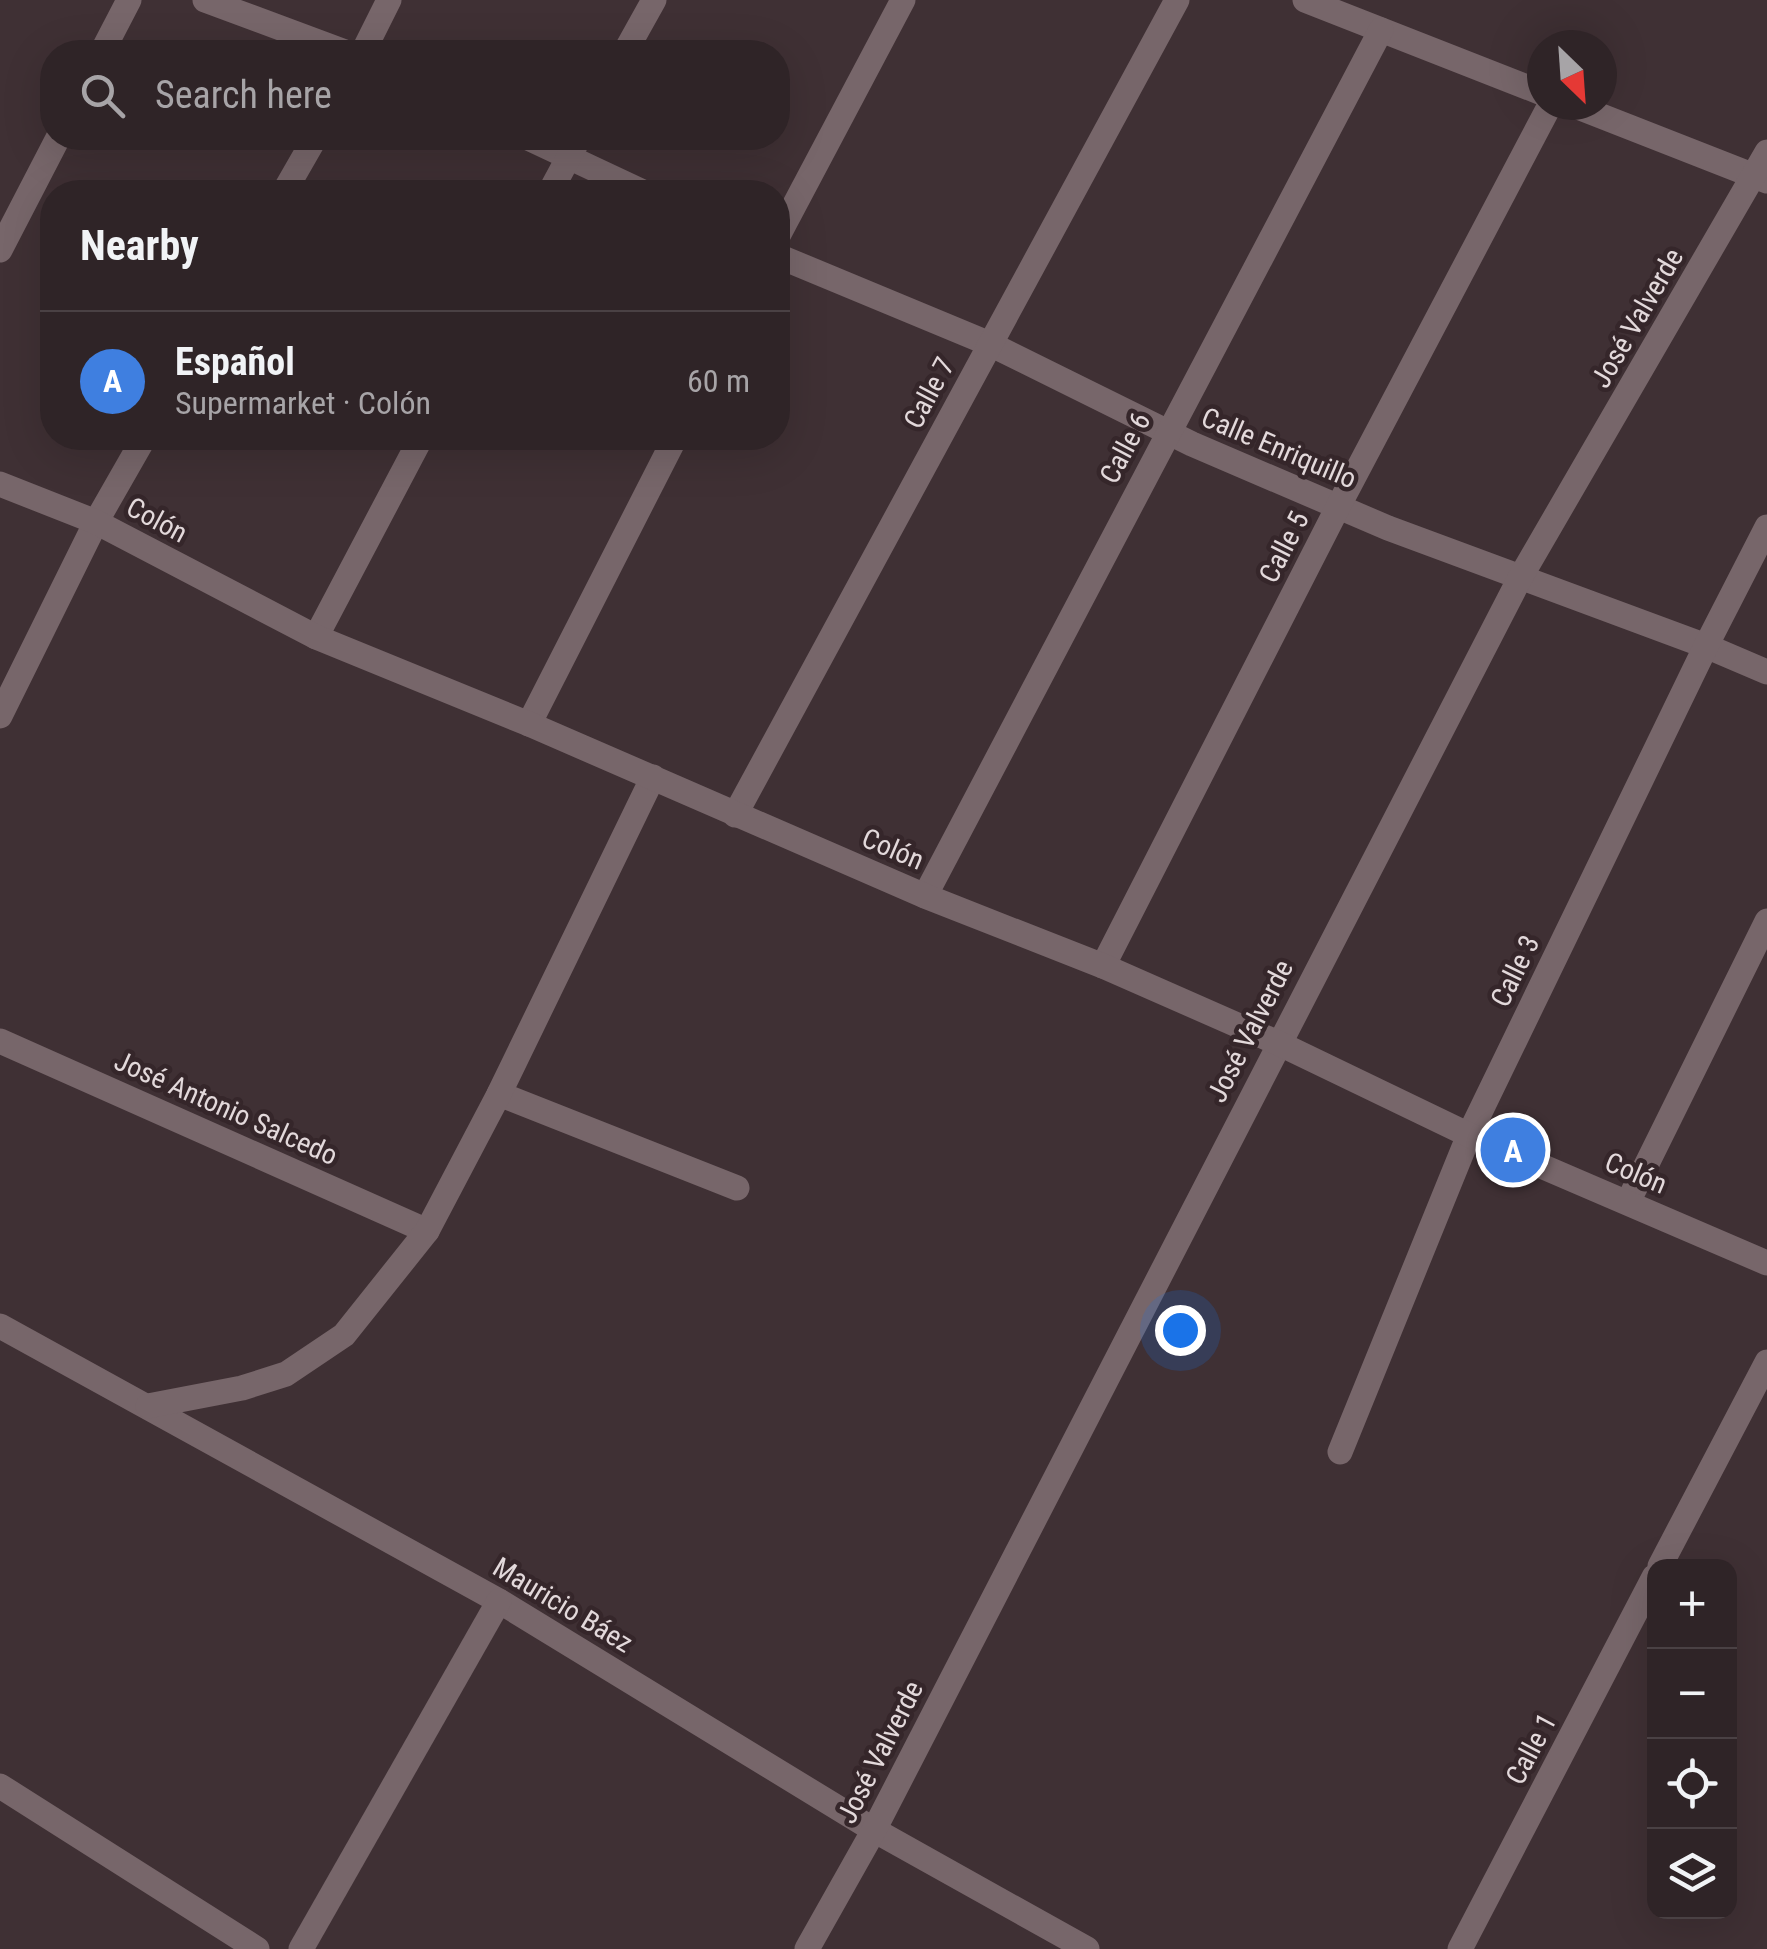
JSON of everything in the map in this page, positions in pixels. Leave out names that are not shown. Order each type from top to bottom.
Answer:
[{"type":"street","points":[[108,40],[129,0]]},
{"type":"street","points":[[205,0],[313,40]]},
{"type":"street","points":[[369,40],[389,0]]},
{"type":"street","points":[[632,40],[654,0]]},
{"type":"street","points":[[790,213],[903,0]]},
{"type":"street","name":"Calle 7","points":[[735,815],[1176,0]]},
{"type":"street","points":[[1304,0],[1527,87]]},
{"type":"street","name":"Calle 6","points":[[925,896],[1382,30]]},
{"type":"street","name":"Calle 5","points":[[1104,966],[1338,506],[1542,120]]},
{"type":"street","points":[[1612,120],[1761,178]]},
{"type":"street","points":[[0,250],[52,150]]},
{"type":"street","points":[[291,180],[308,150]]},
{"type":"street","points":[[556,180],[572,150]]},
{"type":"street","points":[[579,150],[625,180]]},
{"type":"street","name":"José Valverde","points":[[807,1949],[874,1830],[1520,578],[1761,178],[1767,152]]},
{"type":"street","name":"Calle Enriquillo","points":[[790,261],[990,344],[1168,432],[1338,506],[1767,672]]},
{"type":"street","points":[[0,716],[96,522],[137,450]]},
{"type":"street","points":[[316,637],[414,450]]},
{"type":"street","points":[[529,724],[669,450]]},
{"type":"street","name":"Colón","points":[[0,484],[96,522],[316,637],[529,724],[925,896],[1104,966],[1278,1043],[1469,1135],[1767,1263]]},
{"type":"street","name":"Calle 3","points":[[1340,1452],[1469,1135],[1767,527]]},
{"type":"street","points":[[148,1406],[242,1388],[286,1374],[344,1336],[427,1231],[499,1094],[653,777]]},
{"type":"street","points":[[1628,1202],[1767,921]]},
{"type":"street","name":"José Antonio Salcedo","points":[[0,1041],[427,1231]]},
{"type":"street","points":[[499,1094],[737,1188]]},
{"type":"street","name":"Mauricio Báez","points":[[1,1327],[499,1601],[874,1830],[1088,1949]]},
{"type":"street","points":[[1664,1559],[1767,1362]]},
{"type":"street","name":"Calle 1","points":[[1460,1949],[1647,1590]]},
{"type":"street","points":[[302,1949],[499,1601]]},
{"type":"street","points":[[0,1786],[257,1949]]},
{"type":"place","name":"Español","points":[[1513,1150]]}]
